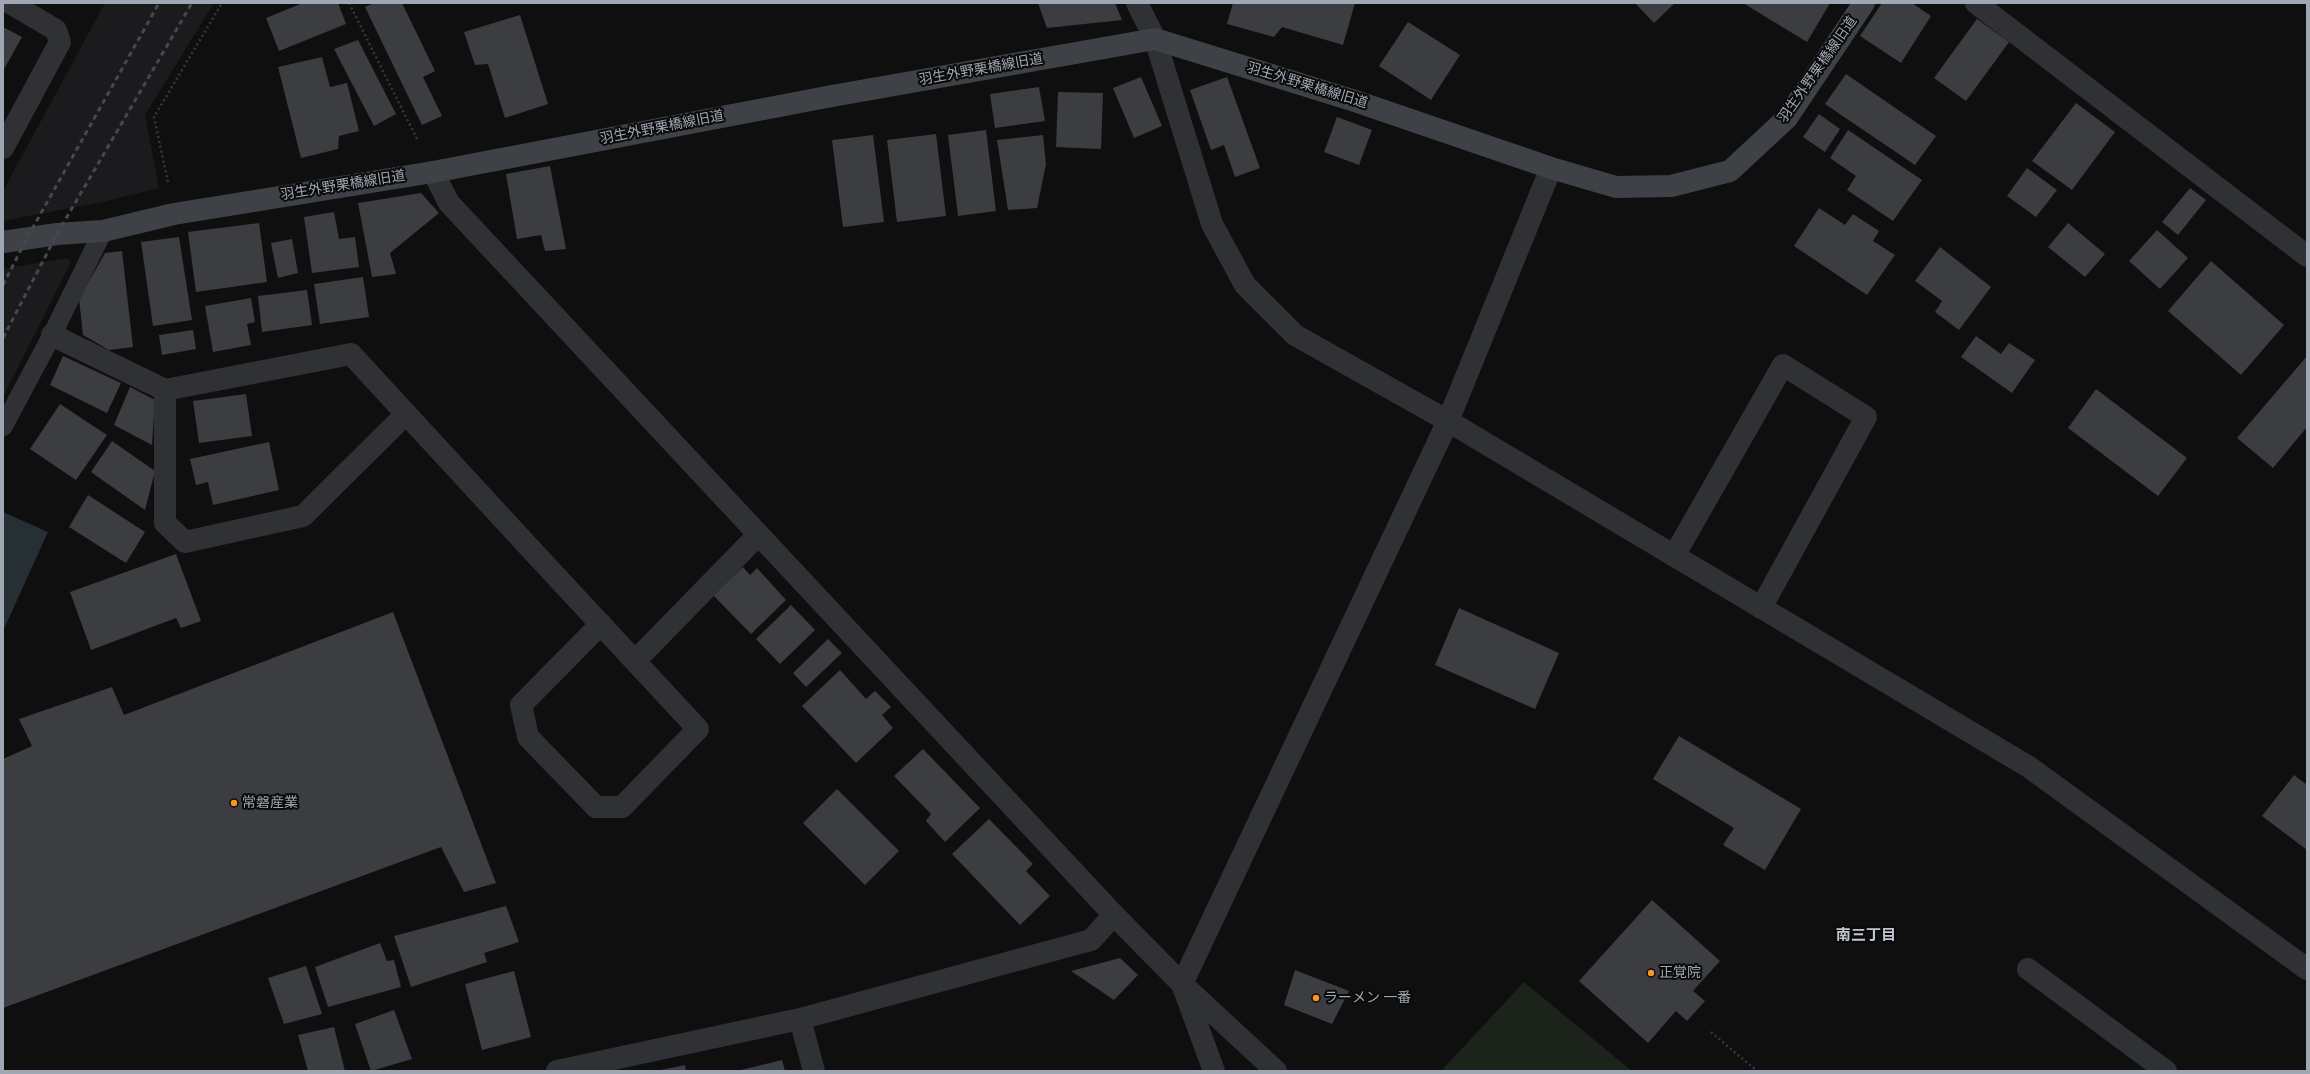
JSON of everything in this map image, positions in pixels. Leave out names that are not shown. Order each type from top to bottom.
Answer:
[{"type":"street","points":[[3,148],[60,42],[56,30],[10,3]]},
{"type":"street","points":[[1137,3],[1155,39],[1212,224],[1245,285],[1295,335],[1448,421],[2028,768],[2307,969]]},
{"type":"street","name":"羽生外野栗橋線旧道","points":[[3,242],[57,234],[103,231],[174,214],[433,172],[832,96],[1155,39],[1355,101],[1551,168],[1616,187],[1671,186],[1730,171],[1787,118],[1864,3]]},
{"type":"street","points":[[1976,3],[2307,256]]},
{"type":"street","points":[[1214,1071],[1182,984],[1448,421],[1551,168]]},
{"type":"street","points":[[433,172],[449,203],[1114,915],[1182,984],[1276,1071]]},
{"type":"street","points":[[52,335],[165,390],[351,354],[406,414],[601,624],[698,729],[622,806],[596,807],[528,737],[521,705],[601,624]]},
{"type":"street","points":[[1674,556],[1783,365],[1866,417],[1761,608]]},
{"type":"street","points":[[165,390],[165,523],[185,542],[303,516],[406,414]]},
{"type":"street","points":[[635,661],[758,535]]},
{"type":"street","points":[[557,1071],[800,1019],[1091,940],[1114,915]]},
{"type":"street","points":[[2028,969],[2166,1071]]},
{"type":"street","points":[[800,1019],[814,1071]]},
{"type":"lane","points":[[3,427],[52,335],[103,231]]},
{"type":"path","points":[[170,188],[154,117],[222,3]]},
{"type":"path","points":[[348,3],[419,143]]},
{"type":"path","points":[[1711,1032],[1757,1071]]},
{"type":"shaded area","points":[[105,3],[214,3],[145,115],[159,188],[102,202],[3,221],[3,191]]},
{"type":"shaded area","points":[[67,258],[71,262],[3,397],[3,269]]},
{"type":"shaded area","points":[[3,512],[48,532],[3,631]]},
{"type":"shaded area","points":[[1524,982],[1632,1071],[1441,1071]]},
{"type":"building","points":[[303,3],[338,3],[346,24],[279,51],[266,18]]},
{"type":"building","points":[[374,3],[402,3],[435,71],[423,77],[442,116],[422,125],[365,7]]},
{"type":"building","points":[[1038,3],[1115,3],[1122,20],[1047,28]]},
{"type":"building","points":[[1233,3],[1355,3],[1343,45],[1282,27],[1274,37],[1227,24]]},
{"type":"building","points":[[1635,3],[1675,3],[1654,23]]},
{"type":"building","points":[[1743,3],[1830,3],[1807,42]]},
{"type":"building","points":[[1882,3],[1912,3],[1931,16],[1901,63],[1860,36]]},
{"type":"building","points":[[520,15],[548,104],[505,118],[488,64],[475,65],[464,32]]},
{"type":"building","points":[[1977,19],[2009,42],[1966,101],[1934,78]]},
{"type":"building","points":[[1408,22],[1460,55],[1431,100],[1379,66]]},
{"type":"building","points":[[3,27],[22,37],[3,71]]},
{"type":"building","points":[[358,40],[396,114],[374,126],[334,49]]},
{"type":"building","points":[[322,57],[330,87],[347,83],[359,131],[339,136],[338,149],[301,158],[278,67]]},
{"type":"building","points":[[1846,74],[1936,136],[1915,165],[1825,104]]},
{"type":"building","points":[[1141,77],[1162,126],[1134,138],[1113,88]]},
{"type":"building","points":[[1227,77],[1260,168],[1235,177],[1224,145],[1211,150],[1190,90]]},
{"type":"building","points":[[1039,87],[1045,121],[995,128],[990,94]]},
{"type":"building","points":[[1058,92],[1103,93],[1101,149],[1056,147]]},
{"type":"building","points":[[2076,103],[2115,132],[2072,190],[2032,161]]},
{"type":"building","points":[[1819,114],[1840,129],[1825,152],[1803,137]]},
{"type":"building","points":[[1337,117],[1372,130],[1359,165],[1324,152]]},
{"type":"building","points":[[986,130],[996,211],[958,216],[948,135]]},
{"type":"building","points":[[1848,130],[1922,180],[1893,221],[1847,190],[1856,176],[1830,158]]},
{"type":"building","points":[[936,134],[946,216],[897,222],[887,140]]},
{"type":"building","points":[[873,135],[884,222],[843,227],[832,140]]},
{"type":"building","points":[[1043,135],[1046,164],[1037,208],[1008,210],[997,140]]},
{"type":"building","points":[[550,166],[566,249],[545,251],[541,235],[517,239],[506,174]]},
{"type":"building","points":[[2027,168],[2057,190],[2036,217],[2007,196]]},
{"type":"building","points":[[2190,188],[2206,200],[2178,235],[2162,222]]},
{"type":"building","points":[[421,193],[439,213],[390,253],[396,274],[372,277],[358,203]]},
{"type":"building","points":[[1819,208],[1845,225],[1853,214],[1879,231],[1873,241],[1895,255],[1867,295],[1794,246]]},
{"type":"building","points":[[334,212],[339,239],[355,237],[359,267],[312,273],[304,217]]},
{"type":"building","points":[[259,223],[267,282],[196,292],[188,232]]},
{"type":"building","points":[[2068,223],[2105,254],[2085,277],[2048,247]]},
{"type":"building","points":[[2157,230],[2188,258],[2160,289],[2129,261]]},
{"type":"building","points":[[179,237],[192,320],[153,326],[141,242]]},
{"type":"building","points":[[292,239],[298,273],[278,278],[271,243]]},
{"type":"building","points":[[1940,247],[1991,287],[1959,330],[1935,312],[1942,301],[1915,281]]},
{"type":"building","points":[[122,251],[133,347],[109,350],[83,335],[79,299],[105,253]]},
{"type":"building","points":[[2211,261],[2284,325],[2241,375],[2168,311]]},
{"type":"building","points":[[363,277],[369,317],[320,324],[314,284]]},
{"type":"building","points":[[307,290],[312,325],[262,332],[258,296]]},
{"type":"building","points":[[251,298],[255,322],[247,324],[251,345],[213,352],[205,306]]},
{"type":"building","points":[[193,330],[196,349],[162,355],[159,335]]},
{"type":"building","points":[[1976,336],[2001,354],[2009,343],[2035,360],[2012,393],[1961,357]]},
{"type":"building","points":[[63,356],[121,383],[107,413],[50,385]]},
{"type":"building","points":[[2307,356],[2307,427],[2273,468],[2237,438]]},
{"type":"building","points":[[130,387],[155,400],[152,445],[114,425]]},
{"type":"building","points":[[2096,389],[2187,458],[2158,496],[2068,428]]},
{"type":"building","points":[[246,394],[252,436],[199,443],[193,401]]},
{"type":"building","points":[[60,404],[107,435],[76,480],[30,449]]},
{"type":"building","points":[[112,441],[155,471],[145,510],[91,472]]},
{"type":"building","points":[[269,442],[279,490],[213,505],[208,482],[196,485],[190,459]]},
{"type":"building","points":[[88,495],[145,532],[126,563],[69,527]]},
{"type":"building","points":[[176,554],[201,621],[181,628],[176,618],[91,650],[70,592]]},
{"type":"building","points":[[743,567],[750,575],[757,568],[786,600],[751,634],[713,595]]},
{"type":"building","points":[[791,605],[815,630],[780,664],[756,639]]},
{"type":"building","points":[[1459,608],[1559,653],[1535,709],[1435,665]]},
{"type":"building","name":"常磐産業","points":[[393,612],[496,883],[464,892],[441,847],[3,1008],[3,759],[32,746],[19,719],[112,687],[124,715]]},
{"type":"building","points":[[828,639],[842,653],[806,687],[793,673]]},
{"type":"building","points":[[840,670],[866,699],[875,691],[891,707],[882,715],[893,728],[856,763],[802,706]]},
{"type":"building","points":[[1679,736],[1801,809],[1765,870],[1723,845],[1734,828],[1653,779]]},
{"type":"building","points":[[923,749],[980,808],[945,842],[926,821],[931,814],[894,776]]},
{"type":"building","points":[[2294,775],[2307,785],[2307,850],[2262,816]]},
{"type":"building","points":[[837,789],[899,851],[865,885],[803,823]]},
{"type":"building","points":[[989,819],[1033,864],[1026,871],[1050,896],[1020,925],[952,854]]},
{"type":"building","points":[[1652,900],[1720,961],[1693,991],[1705,1001],[1687,1021],[1676,1011],[1648,1043],[1579,981]]},
{"type":"building","points":[[506,906],[519,942],[484,953],[487,962],[411,987],[394,936]]},
{"type":"building","points":[[380,943],[387,961],[394,960],[401,987],[328,1007],[315,967]]},
{"type":"building","points":[[1120,958],[1138,975],[1114,1000],[1071,971]]},
{"type":"building","points":[[306,966],[322,1014],[284,1024],[268,978]]},
{"type":"building","name":"ラーメン 一番","points":[[1295,970],[1349,991],[1332,1024],[1284,1005]]},
{"type":"building","points":[[514,971],[531,1037],[482,1050],[465,984]]},
{"type":"building","points":[[394,1010],[412,1059],[371,1071],[355,1024]]},
{"type":"building","points":[[334,1027],[345,1071],[308,1071],[298,1035]]},
{"type":"building","points":[[782,1060],[785,1071],[741,1071],[741,1070]]},
{"type":"building","points":[[685,1065],[686,1071],[661,1070]]},
{"type":"railway","points":[[3,285],[27,238],[159,3]]},
{"type":"railway","points":[[3,338],[57,234],[192,3]]},
{"type":"place","name":"常磐産業","points":[[234,803]]},
{"type":"place","name":"正覚院","points":[[1651,973]]},
{"type":"place","name":"ラーメン 一番","points":[[1316,998]]},
{"type":"district","name":"南三丁目","points":[[1866,936]]}]
